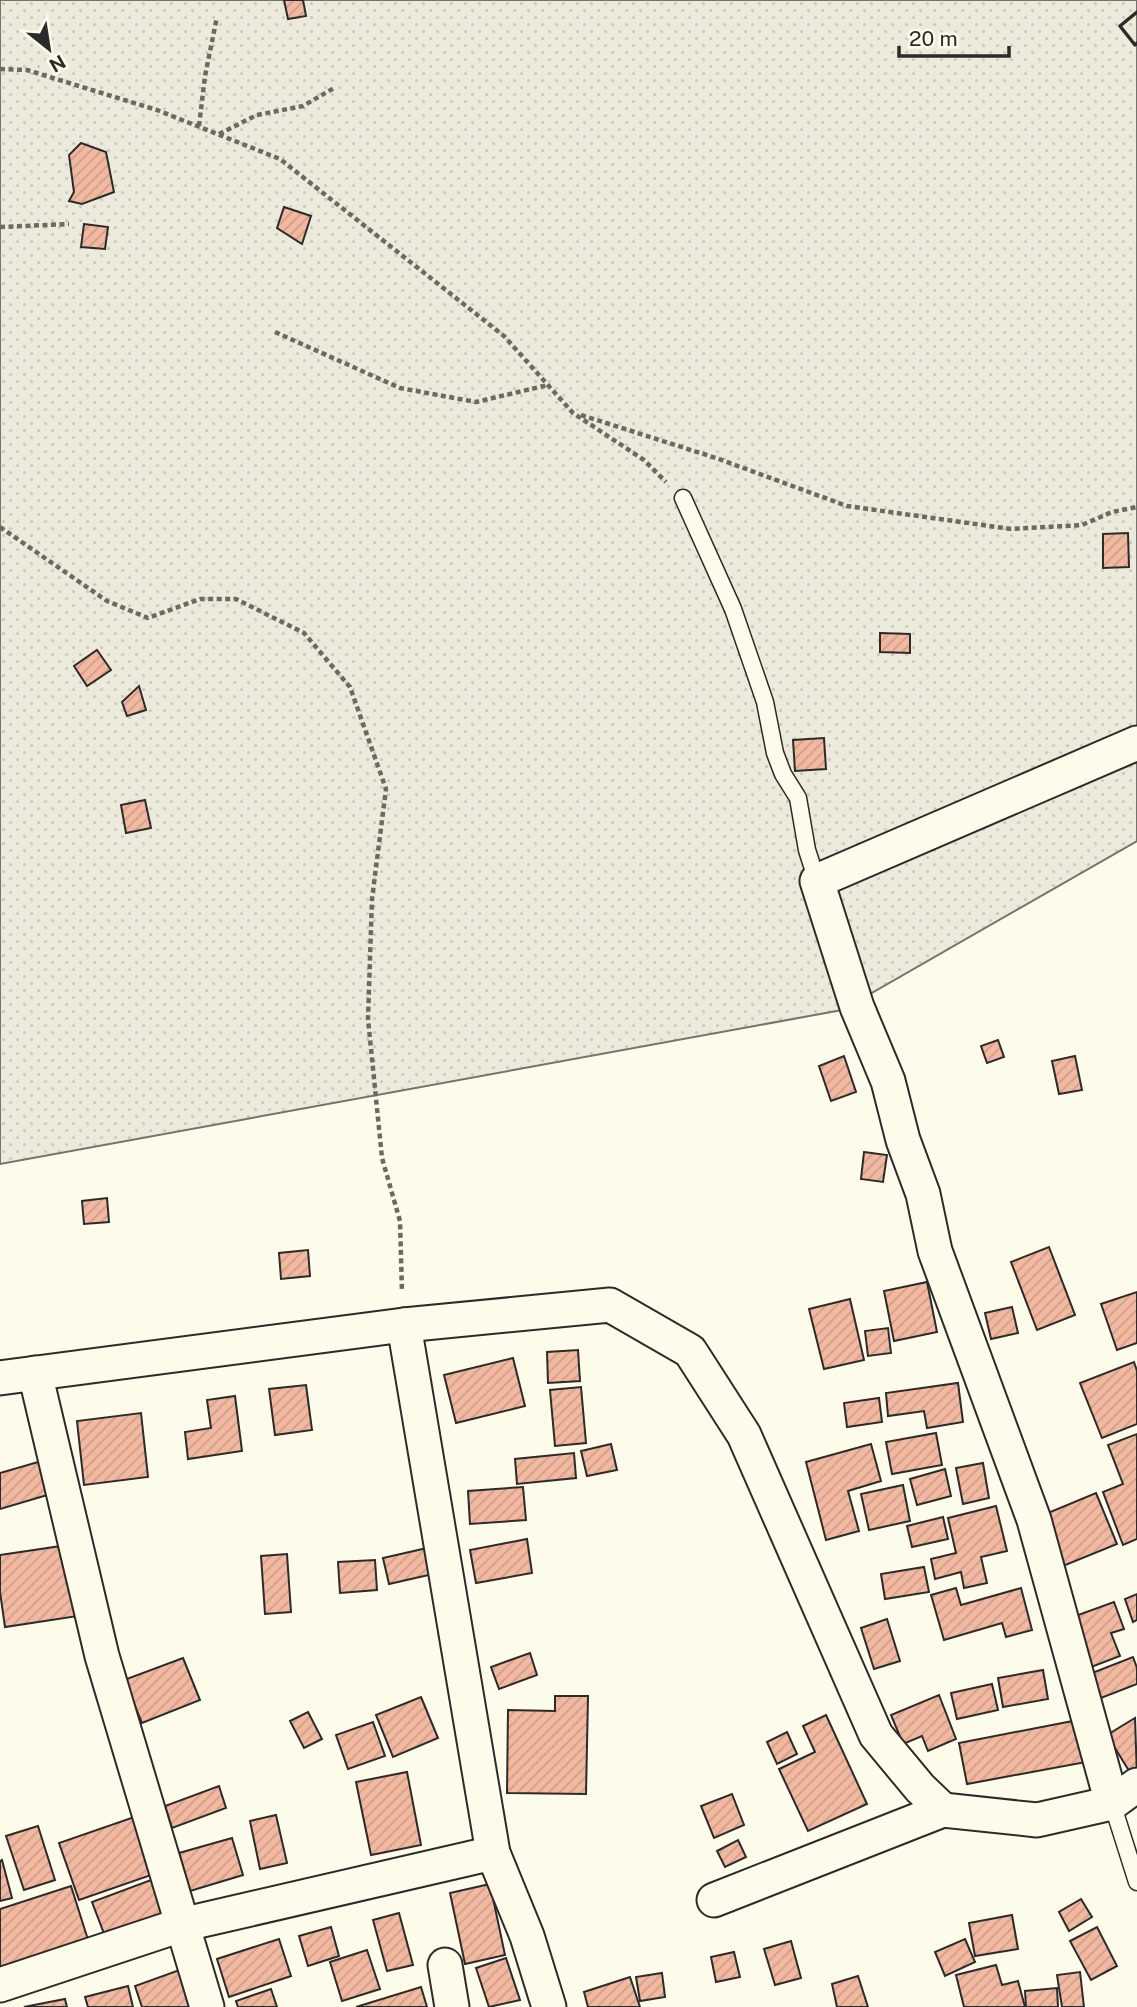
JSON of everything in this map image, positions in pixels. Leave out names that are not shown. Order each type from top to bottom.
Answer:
[{"type":"street","points":[[714,1900],[943,1810],[1037,1820],[1124,1794],[1034,1520],[936,1251],[923,1194],[903,1140],[888,1081],[857,1007],[817,881],[1137,743]]},
{"type":"street","points":[[0,1378],[404,1325],[610,1305],[690,1350],[744,1435],[876,1735],[920,1788],[943,1810]]},
{"type":"street","points":[[404,1325],[493,1853],[527,1936],[548,2007]]},
{"type":"street","points":[[34,1373],[102,1656],[207,2007]]},
{"type":"street","points":[[0,1985],[181,1925],[493,1853]]},
{"type":"street","points":[[445,1965],[452,2007]]},
{"type":"lane","points":[[683,498],[733,609],[765,702],[775,753],[783,774],[798,798],[807,850],[817,881]]},
{"type":"lane","points":[[1124,1794],[1137,1882]]},
{"type":"path","points":[[199,127],[205,76],[217,17]]},
{"type":"path","points":[[0,69],[27,70],[199,127],[281,159],[504,335],[573,413],[643,460],[683,498]]},
{"type":"path","points":[[218,134],[257,115],[303,106],[334,88]]},
{"type":"path","points":[[0,227],[69,224]]},
{"type":"path","points":[[275,332],[400,388],[476,402],[548,385]]},
{"type":"path","points":[[573,413],[716,458],[847,506],[1011,529],[1082,525],[1112,512],[1137,507]]},
{"type":"path","points":[[0,527],[107,601],[148,618],[200,599],[236,599],[304,633],[349,688],[386,789],[372,899],[368,1019],[382,1158],[400,1221],[404,1325]]},
{"type":"shaded area","points":[[0,0],[1137,0],[1137,841],[842,1010],[0,1164]]},
{"type":"building","points":[[284,0],[303,0],[306,16],[288,19]]},
{"type":"building","points":[[81,143],[106,152],[114,192],[82,204],[69,201],[74,192],[69,155]]},
{"type":"building","points":[[284,207],[311,216],[302,244],[277,228]]},
{"type":"building","points":[[84,224],[108,227],[105,249],[81,247]]},
{"type":"building","points":[[1128,533],[1129,567],[1103,568],[1103,534]]},
{"type":"building","points":[[880,633],[910,634],[910,653],[880,652]]},
{"type":"building","points":[[97,650],[111,670],[87,686],[74,666]]},
{"type":"building","points":[[139,686],[146,710],[127,716],[122,702]]},
{"type":"building","points":[[824,738],[826,769],[795,771],[793,740]]},
{"type":"building","points":[[145,800],[151,828],[126,833],[121,805]]},
{"type":"building","points":[[998,1040],[1004,1057],[987,1063],[981,1046]]},
{"type":"building","points":[[844,1056],[856,1092],[831,1101],[819,1066]]},
{"type":"building","points":[[1075,1056],[1082,1090],[1059,1094],[1052,1061]]},
{"type":"building","points":[[864,1152],[887,1155],[883,1182],[861,1179]]},
{"type":"building","points":[[107,1198],[109,1222],[84,1224],[82,1201]]},
{"type":"building","points":[[1049,1247],[1075,1315],[1037,1330],[1011,1262]]},
{"type":"building","points":[[308,1250],[310,1276],[281,1279],[279,1253]]},
{"type":"building","points":[[927,1282],[937,1332],[894,1341],[884,1291]]},
{"type":"building","points":[[1137,1292],[1137,1343],[1117,1350],[1101,1304]]},
{"type":"building","points":[[850,1299],[864,1360],[824,1369],[809,1309]]},
{"type":"building","points":[[1012,1307],[1018,1333],[991,1339],[985,1313]]},
{"type":"building","points":[[888,1328],[891,1353],[868,1356],[865,1331]]},
{"type":"building","points":[[578,1350],[580,1381],[548,1383],[547,1352]]},
{"type":"building","points":[[513,1358],[525,1406],[456,1423],[444,1375]]},
{"type":"building","points":[[1134,1362],[1137,1371],[1137,1424],[1102,1438],[1080,1383]]},
{"type":"building","points":[[958,1383],[963,1422],[927,1428],[924,1411],[888,1416],[886,1393]]},
{"type":"building","points":[[306,1385],[312,1430],[275,1435],[269,1389]]},
{"type":"building","points":[[581,1387],[586,1443],[555,1446],[550,1390]]},
{"type":"building","points":[[235,1396],[242,1451],[188,1459],[185,1432],[211,1428],[207,1400]]},
{"type":"building","points":[[879,1398],[882,1422],[847,1427],[844,1403]]},
{"type":"building","points":[[141,1413],[148,1477],[84,1485],[77,1421]]},
{"type":"building","points":[[936,1433],[942,1465],[892,1474],[886,1442]]},
{"type":"building","points":[[1137,1434],[1137,1539],[1123,1545],[1103,1492],[1123,1484],[1108,1445]]},
{"type":"building","points":[[611,1444],[617,1470],[587,1476],[581,1451]]},
{"type":"building","points":[[871,1444],[881,1481],[848,1491],[859,1531],[826,1540],[806,1462]]},
{"type":"building","points":[[574,1453],[576,1478],[517,1484],[515,1459]]},
{"type":"building","points":[[45,1460],[54,1493],[0,1509],[0,1473]]},
{"type":"building","points":[[983,1463],[989,1498],[963,1504],[956,1468]]},
{"type":"building","points":[[945,1469],[951,1496],[917,1505],[910,1479]]},
{"type":"building","points":[[903,1485],[910,1521],[869,1530],[861,1494]]},
{"type":"building","points":[[523,1487],[526,1520],[470,1524],[468,1491]]},
{"type":"building","points":[[1096,1493],[1117,1544],[1063,1566],[1043,1515]]},
{"type":"building","points":[[996,1506],[1007,1551],[981,1557],[987,1583],[964,1588],[961,1572],[935,1579],[931,1559],[956,1553],[948,1518]]},
{"type":"building","points":[[943,1517],[948,1539],[912,1547],[907,1526]]},
{"type":"building","points":[[527,1539],[532,1573],[476,1583],[470,1550]]},
{"type":"building","points":[[68,1545],[78,1616],[5,1627],[0,1592],[0,1555]]},
{"type":"building","points":[[427,1548],[433,1574],[389,1584],[383,1558]]},
{"type":"building","points":[[287,1554],[291,1612],[265,1614],[261,1556]]},
{"type":"building","points":[[375,1560],[377,1590],[340,1593],[338,1562]]},
{"type":"building","points":[[924,1567],[929,1592],[885,1599],[881,1574]]},
{"type":"building","points":[[956,1588],[961,1605],[1021,1588],[1032,1630],[1006,1637],[1002,1623],[944,1640],[931,1595]]},
{"type":"building","points":[[1137,1594],[1137,1620],[1133,1622],[1125,1599]]},
{"type":"building","points":[[1114,1602],[1124,1629],[1111,1633],[1120,1656],[1086,1669],[1067,1619]]},
{"type":"building","points":[[887,1619],[900,1661],[874,1669],[861,1628]]},
{"type":"building","points":[[530,1653],[537,1675],[499,1689],[491,1667]]},
{"type":"building","points":[[1133,1657],[1137,1668],[1137,1684],[1101,1698],[1092,1673]]},
{"type":"building","points":[[183,1658],[200,1700],[142,1723],[124,1680]]},
{"type":"building","points":[[1043,1670],[1048,1699],[1003,1707],[998,1678]]},
{"type":"building","points":[[992,1684],[998,1710],[957,1719],[951,1693]]},
{"type":"building","points":[[939,1695],[956,1739],[928,1751],[922,1736],[903,1744],[891,1715]]},
{"type":"building","points":[[555,1696],[588,1696],[586,1794],[507,1793],[508,1710],[555,1711]]},
{"type":"building","points":[[421,1697],[438,1738],[393,1757],[376,1715]]},
{"type":"building","points":[[308,1712],[322,1739],[304,1748],[290,1721]]},
{"type":"building","points":[[826,1715],[867,1804],[808,1831],[779,1769],[815,1752],[803,1726]]},
{"type":"building","points":[[1135,1718],[1137,1777],[1134,1779],[1107,1735]]},
{"type":"building","points":[[1078,1720],[1086,1762],[967,1784],[959,1743]]},
{"type":"building","points":[[373,1722],[385,1756],[348,1769],[336,1735]]},
{"type":"building","points":[[787,1732],[797,1754],[777,1764],[767,1742]]},
{"type":"building","points":[[407,1772],[421,1845],[371,1855],[356,1782]]},
{"type":"building","points":[[219,1786],[226,1808],[172,1828],[165,1806]]},
{"type":"building","points":[[732,1794],[744,1825],[714,1838],[701,1806]]},
{"type":"building","points":[[140,1815],[160,1872],[79,1900],[59,1843]]},
{"type":"building","points":[[276,1815],[287,1863],[260,1869],[250,1821]]},
{"type":"building","points":[[38,1826],[55,1880],[24,1890],[6,1836]]},
{"type":"building","points":[[232,1838],[243,1875],[190,1891],[179,1853]]},
{"type":"building","points":[[738,1840],[746,1857],[725,1867],[717,1851]]},
{"type":"building","points":[[2,1860],[12,1898],[0,1901],[0,1861]]},
{"type":"building","points":[[151,1880],[166,1922],[108,1944],[92,1902]]},
{"type":"building","points":[[490,1884],[505,1955],[465,1964],[450,1893]]},
{"type":"building","points":[[71,1886],[90,1946],[0,1971],[0,1909]]},
{"type":"building","points":[[1081,1899],[1092,1917],[1069,1931],[1059,1912]]},
{"type":"building","points":[[399,1913],[413,1965],[387,1971],[373,1920]]},
{"type":"building","points":[[1012,1915],[1018,1949],[975,1956],[969,1923]]},
{"type":"building","points":[[331,1927],[339,1956],[308,1966],[299,1936]]},
{"type":"building","points":[[1097,1927],[1117,1966],[1091,1980],[1070,1941]]},
{"type":"building","points":[[279,1939],[291,1976],[229,1997],[217,1959]]},
{"type":"building","points":[[965,1939],[975,1962],[945,1976],[935,1952]]},
{"type":"building","points":[[791,1941],[801,1978],[775,1985],[764,1949]]},
{"type":"building","points":[[367,1950],[380,1989],[342,2001],[330,1962]]},
{"type":"building","points":[[734,1952],[740,1977],[716,1982],[711,1957]]},
{"type":"building","points":[[506,1958],[520,2000],[489,2007],[476,1968]]},
{"type":"building","points":[[996,1965],[1002,1985],[1018,1981],[1025,2007],[964,2007],[956,1975]]},
{"type":"building","points":[[185,1968],[198,2007],[142,2007],[135,1986]]},
{"type":"building","points":[[1080,1972],[1084,2007],[1062,2007],[1057,1975]]},
{"type":"building","points":[[662,1973],[665,1997],[640,2001],[636,1977]]},
{"type":"building","points":[[858,1976],[868,2007],[837,2007],[832,1984]]},
{"type":"building","points":[[630,1977],[640,2007],[588,2007],[584,1992]]},
{"type":"building","points":[[128,1986],[133,2007],[88,2007],[85,1997]]},
{"type":"building","points":[[421,1987],[427,2007],[356,2007]]},
{"type":"building","points":[[1057,1988],[1058,2007],[1026,2007],[1025,1991]]},
{"type":"building","points":[[271,1989],[277,2007],[238,2007],[236,2001]]},
{"type":"building","points":[[65,1999],[67,2007],[24,2007]]},
{"type":"wall","points":[[1137,12],[1120,26],[1135,45],[1137,43]]}]
